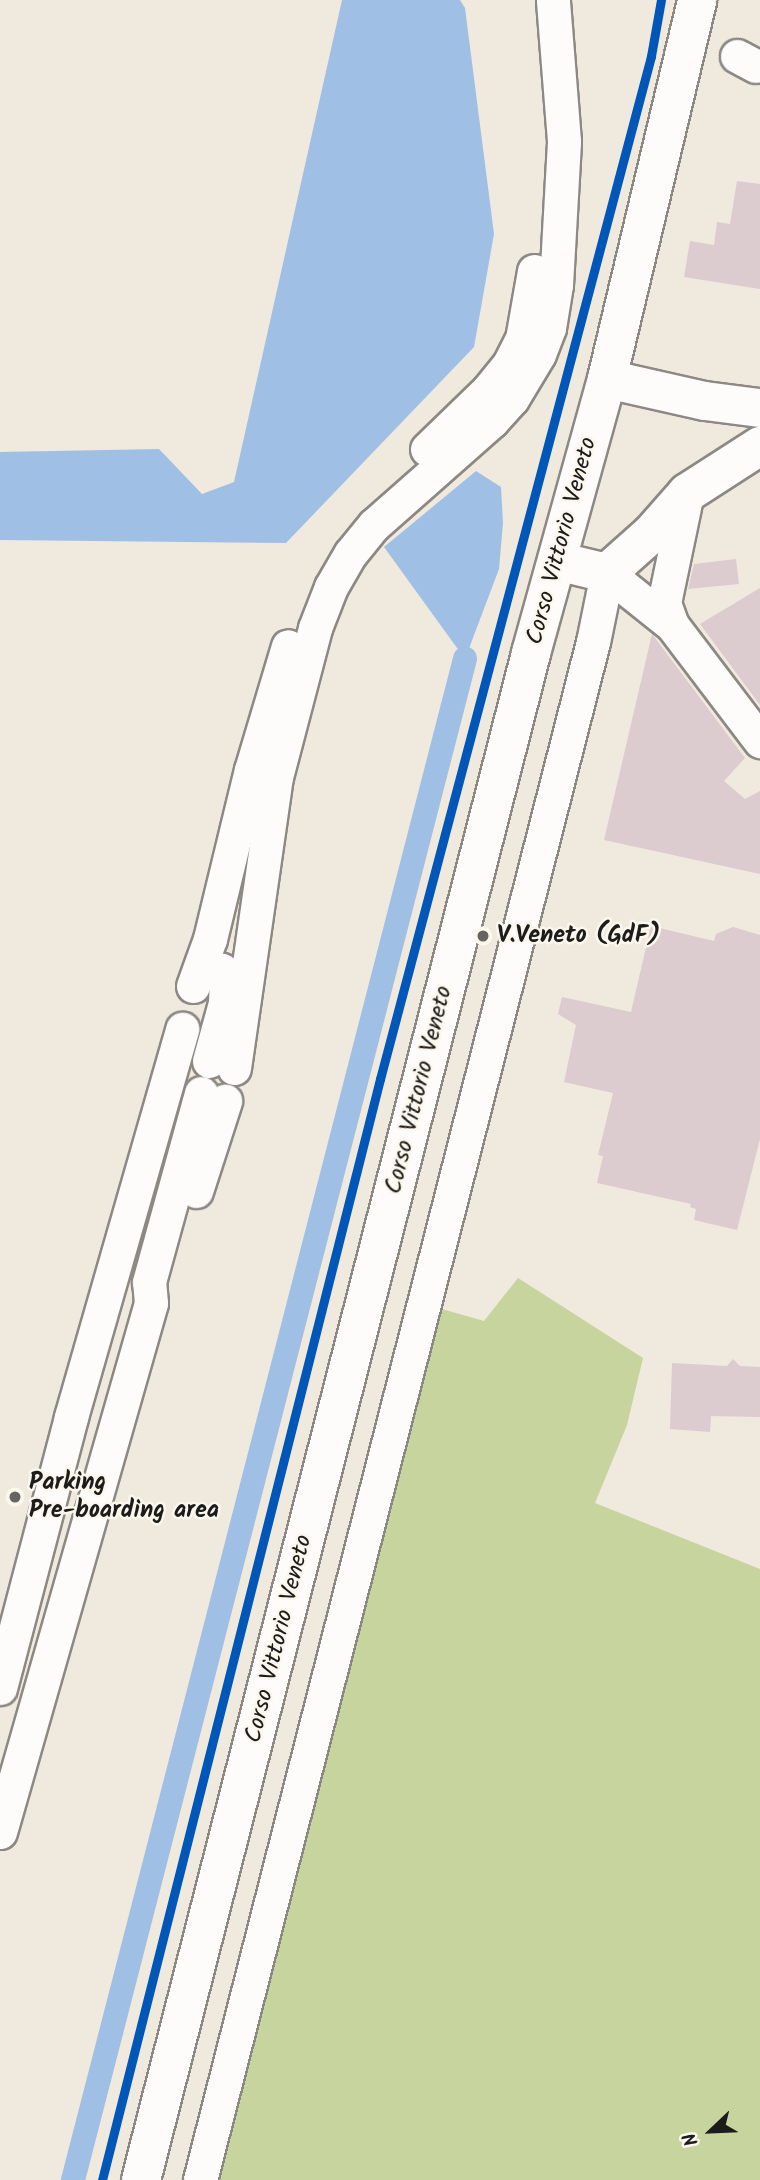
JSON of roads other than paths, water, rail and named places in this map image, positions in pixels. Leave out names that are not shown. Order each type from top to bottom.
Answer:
[{"type":"main road","name":"Corso Vittorio Veneto","points":[[141,2180],[557,561],[607,379],[697,0]]},
{"type":"main road","points":[[607,379],[716,403],[760,408]]},
{"type":"main road","points":[[716,403],[731,422],[733,430],[733,446],[723,470]]},
{"type":"main road","points":[[557,561],[607,573],[651,534],[687,493],[760,446]]},
{"type":"street","points":[[193,986],[210,939],[251,770],[307,587],[323,556],[349,521],[488,390],[509,364],[522,339],[533,288],[542,139],[530,0]]},
{"type":"street","points":[[222,970],[226,979],[222,1064],[276,778],[315,628],[331,587],[351,553],[374,525],[492,421],[512,399],[539,354],[549,328],[556,290],[564,141],[552,0]]},
{"type":"street","points":[[672,625],[665,596],[687,493]]},
{"type":"street","points":[[200,2180],[593,642],[607,573],[672,625],[760,741]]},
{"type":"street","points":[[0,1688],[71,1417],[182,1029]]},
{"type":"street","points":[[0,1832],[151,1303],[149,1282],[213,1097]]},
{"type":"water","points":[[342,0],[460,0],[465,8],[494,234],[474,347],[286,543],[0,540],[0,452],[159,449],[202,494],[234,482]]},
{"type":"water","points":[[476,471],[501,487],[503,523],[499,569],[465,659],[384,547]]},
{"type":"waterway","points":[[73,2180],[465,659]]},
{"type":"place","name":"V.Veneto (GdF)","points":[[483,936]]},
{"type":"place","name":"Parking Pre-boarding area","points":[[15,1497]]}]
